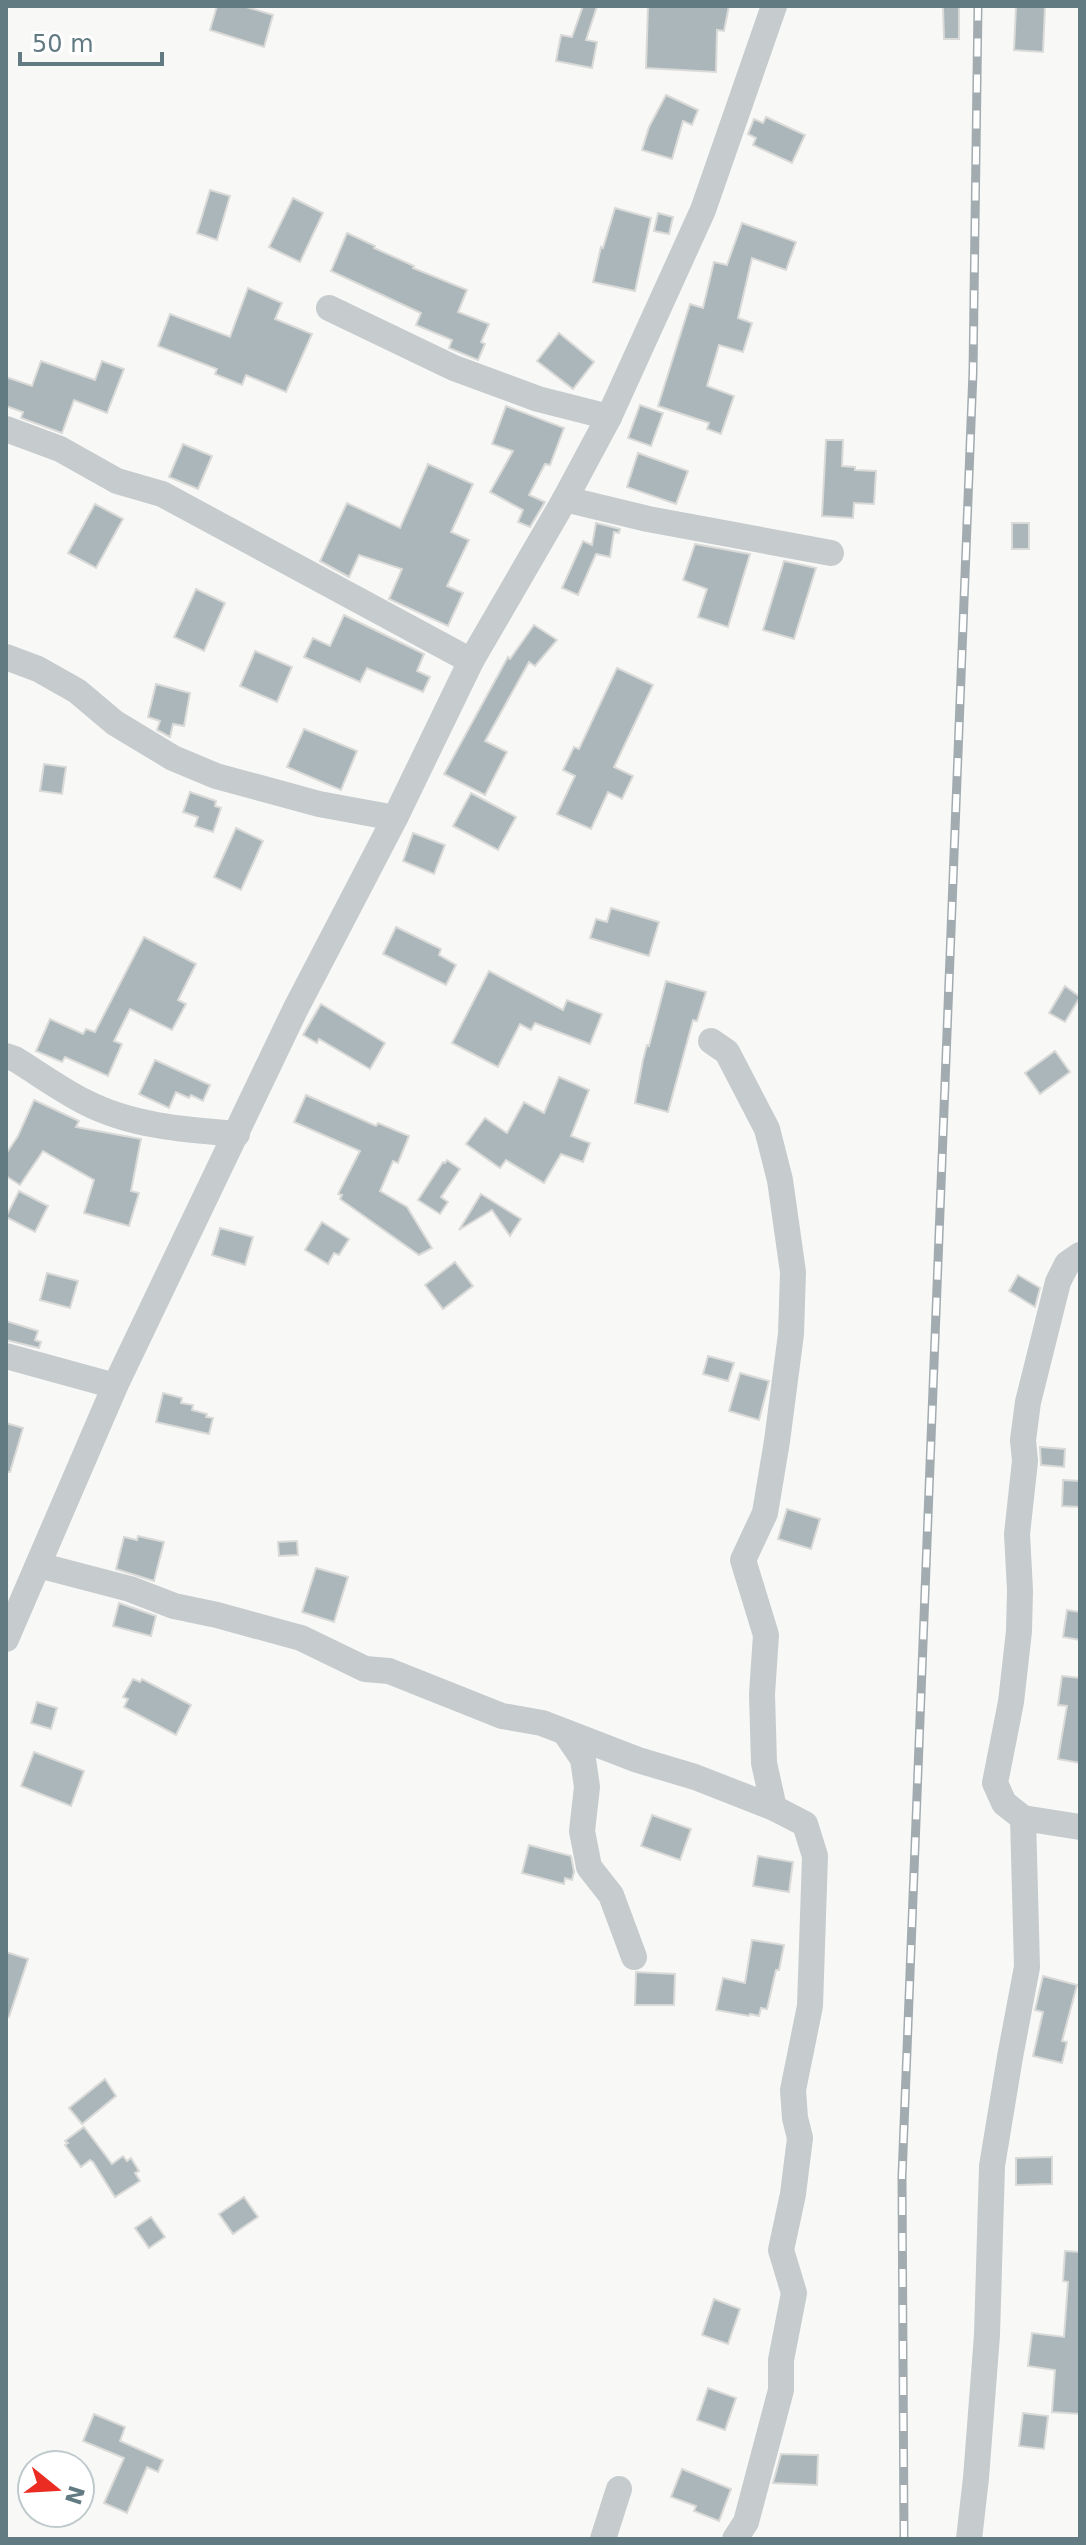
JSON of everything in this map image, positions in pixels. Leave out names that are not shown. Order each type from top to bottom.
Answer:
[{"type":"street","points":[[6,1639],[115,1386],[295,1010],[395,818],[471,661],[609,417],[703,210],[774,6]]},
{"type":"street","points":[[329,308],[454,368],[538,399],[609,417]]},
{"type":"street","points":[[6,429],[60,449],[117,481],[162,494],[471,661]]},
{"type":"street","points":[[565,499],[648,519],[831,553]]},
{"type":"street","points":[[6,657],[38,669],[77,691],[115,723],[173,758],[216,776],[319,804],[395,818]]},
{"type":"street","points":[[711,1041],[727,1052],[767,1129],[780,1180],[793,1272],[791,1334],[765,1513],[743,1560],[766,1635],[762,1694],[764,1763],[774,1808]]},
{"type":"street","points":[[6,1056],[83,1101],[120,1117],[199,1131],[237,1134]]},
{"type":"street","points":[[1080,1255],[1067,1264],[1058,1282],[1028,1402],[1017,1534],[1019,1631],[1011,1702],[995,1783],[1004,1803],[1023,1818],[1080,1827]]},
{"type":"street","points":[[6,1356],[115,1386]]},
{"type":"street","points":[[38,1565],[130,1589],[174,1606],[301,1638],[365,1669],[389,1671],[502,1716],[542,1723],[638,1760],[695,1777],[774,1808],[805,1824],[815,1856],[810,2006],[793,2090],[800,2138],[793,2194],[781,2250],[794,2293],[781,2360],[781,2390],[746,2522],[735,2539]]},
{"type":"street","points":[[566,1734],[583,1759],[587,1787],[582,1831],[589,1867],[611,1895],[634,1957]]},
{"type":"street","points":[[969,2539],[987,2335],[992,2166],[1027,1967],[1023,1818]]},
{"type":"street","points":[[603,2539],[619,2489]]},
{"type":"building","points":[[217,6],[243,6],[273,15],[264,47],[210,30]]},
{"type":"building","points":[[583,6],[597,6],[586,40],[597,42],[592,68],[556,61],[561,35],[572,37]]},
{"type":"building","points":[[648,6],[729,6],[724,31],[717,30],[716,72],[646,68]]},
{"type":"building","points":[[1016,6],[1045,6],[1043,52],[1014,50]]},
{"type":"building","points":[[943,7],[959,7],[959,39],[944,39]]},
{"type":"building","points":[[666,95],[698,110],[692,125],[683,121],[672,159],[642,150],[649,127]]},
{"type":"building","points":[[766,117],[805,135],[792,163],[753,145],[756,138],[748,134],[754,119],[763,123]]},
{"type":"building","points":[[210,190],[230,196],[217,240],[197,233]]},
{"type":"building","points":[[293,198],[323,213],[300,262],[269,247]]},
{"type":"building","points":[[615,208],[651,218],[635,291],[593,282]]},
{"type":"building","points":[[658,213],[673,217],[669,234],[654,231]]},
{"type":"building","points":[[742,223],[796,242],[786,270],[752,258],[738,318],[752,323],[743,352],[719,345],[707,386],[734,396],[721,434],[707,429],[709,423],[658,406],[690,304],[703,308],[714,262],[727,265]]},
{"type":"building","points":[[347,233],[413,268],[467,290],[458,312],[489,324],[478,360],[449,348],[452,340],[416,325],[421,313],[331,271]]},
{"type":"building","points":[[248,288],[282,303],[275,319],[312,334],[286,392],[246,375],[242,385],[215,374],[217,369],[158,346],[170,314],[230,337]]},
{"type":"building","points":[[559,333],[594,362],[573,389],[537,361]]},
{"type":"building","points":[[41,361],[95,380],[102,361],[124,369],[107,413],[74,400],[62,433],[21,418],[23,412],[6,406],[6,377],[32,386]]},
{"type":"building","points":[[640,405],[663,413],[651,446],[628,438]]},
{"type":"building","points":[[506,406],[564,428],[550,465],[545,464],[529,495],[545,502],[530,527],[518,522],[523,510],[490,492],[513,451],[492,444]]},
{"type":"building","points":[[826,440],[843,440],[842,466],[876,471],[874,504],[854,503],[853,518],[822,516]]},
{"type":"building","points":[[183,444],[212,456],[198,489],[169,477]]},
{"type":"building","points":[[638,453],[688,471],[676,504],[627,487]]},
{"type":"building","points":[[428,464],[473,484],[451,532],[469,540],[447,586],[463,593],[448,626],[389,599],[402,569],[359,555],[349,577],[320,561],[347,503],[400,528]]},
{"type":"building","points":[[95,504],[123,519],[96,568],[68,553]]},
{"type":"building","points":[[596,523],[620,529],[619,533],[614,532],[610,557],[596,554],[578,595],[562,588],[583,541],[592,545]]},
{"type":"building","points":[[1012,523],[1029,523],[1029,549],[1012,549]]},
{"type":"building","points":[[695,544],[750,554],[728,627],[698,617],[707,589],[683,580]]},
{"type":"building","points":[[784,561],[816,568],[794,639],[763,630]]},
{"type":"building","points":[[196,589],[225,603],[204,651],[174,637]]},
{"type":"building","points":[[344,615],[424,654],[417,671],[430,677],[423,692],[367,668],[360,682],[304,657],[313,638],[330,646]]},
{"type":"building","points":[[534,625],[557,640],[535,666],[529,662],[485,741],[507,752],[485,795],[444,774],[508,657],[510,659]]},
{"type":"building","points":[[255,651],[292,667],[277,702],[240,686]]},
{"type":"building","points":[[617,668],[653,685],[614,767],[633,776],[622,799],[608,792],[591,829],[557,814],[575,776],[563,770],[574,747],[579,749]]},
{"type":"building","points":[[156,684],[190,693],[184,726],[173,724],[170,737],[157,730],[160,721],[148,717]]},
{"type":"building","points":[[304,729],[357,751],[341,790],[287,767]]},
{"type":"building","points":[[44,764],[66,767],[62,794],[40,791]]},
{"type":"building","points":[[190,792],[216,801],[215,806],[221,808],[213,832],[195,826],[198,817],[183,812]]},
{"type":"building","points":[[471,793],[516,817],[498,850],[453,826]]},
{"type":"building","points":[[236,828],[263,841],[241,890],[214,877]]},
{"type":"building","points":[[413,833],[445,845],[434,874],[403,861]]},
{"type":"building","points":[[611,908],[659,922],[649,956],[590,938],[596,919],[607,922]]},
{"type":"building","points":[[396,927],[441,949],[439,955],[456,965],[446,985],[383,954]]},
{"type":"building","points":[[144,937],[196,964],[178,1000],[186,1004],[172,1030],[130,1009],[114,1041],[122,1044],[108,1076],[65,1057],[62,1062],[36,1051],[50,1019],[83,1034],[86,1029],[95,1032]]},
{"type":"building","points":[[489,971],[563,1010],[567,1000],[602,1014],[590,1044],[535,1023],[531,1030],[520,1024],[498,1067],[452,1043]]},
{"type":"building","points":[[666,981],[706,992],[697,1021],[693,1020],[668,1112],[635,1103],[643,1060]]},
{"type":"building","points":[[1065,986],[1080,997],[1065,1022],[1049,1013]]},
{"type":"building","points":[[321,1004],[385,1043],[370,1069],[319,1039],[317,1043],[303,1035]]},
{"type":"building","points":[[1055,1051],[1070,1072],[1040,1094],[1025,1073]]},
{"type":"building","points":[[155,1060],[210,1085],[203,1101],[176,1092],[169,1108],[139,1094]]},
{"type":"building","points":[[559,1077],[589,1090],[571,1136],[590,1143],[583,1162],[561,1154],[544,1183],[506,1160],[500,1168],[466,1144],[485,1118],[507,1133],[524,1102],[544,1113]]},
{"type":"building","points":[[306,1095],[376,1126],[378,1123],[409,1136],[398,1163],[393,1161],[380,1191],[407,1207],[432,1248],[419,1255],[340,1199],[342,1195],[338,1194],[360,1151],[294,1122]]},
{"type":"building","points":[[34,1100],[79,1121],[76,1127],[141,1139],[131,1191],[139,1193],[129,1226],[84,1213],[94,1180],[43,1151],[20,1185],[6,1176],[6,1154]]},
{"type":"building","points":[[447,1160],[460,1169],[441,1197],[448,1202],[440,1214],[418,1200]]},
{"type":"building","points":[[19,1191],[48,1206],[35,1232],[6,1217]]},
{"type":"building","points":[[481,1194],[521,1219],[510,1236],[492,1210],[459,1230]]},
{"type":"building","points":[[322,1222],[349,1239],[339,1255],[334,1253],[328,1264],[305,1250]]},
{"type":"building","points":[[220,1228],[253,1237],[245,1265],[212,1255]]},
{"type":"building","points":[[455,1262],[473,1286],[443,1309],[425,1285]]},
{"type":"building","points":[[47,1273],[78,1281],[70,1308],[40,1300]]},
{"type":"building","points":[[1018,1275],[1040,1288],[1035,1307],[1009,1291]]},
{"type":"building","points":[[6,1321],[38,1331],[35,1340],[41,1342],[39,1348],[6,1340]]},
{"type":"building","points":[[708,1356],[734,1363],[728,1381],[703,1374]]},
{"type":"building","points":[[740,1373],[769,1381],[759,1420],[729,1411]]},
{"type":"building","points":[[163,1393],[182,1398],[181,1403],[193,1405],[192,1410],[213,1418],[209,1434],[156,1422]]},
{"type":"building","points":[[6,1423],[23,1428],[10,1472],[6,1472]]},
{"type":"building","points":[[1040,1447],[1065,1449],[1064,1467],[1041,1465]]},
{"type":"building","points":[[1063,1480],[1080,1481],[1080,1507],[1062,1506]]},
{"type":"building","points":[[787,1509],[820,1519],[811,1549],[778,1539]]},
{"type":"building","points":[[138,1536],[164,1542],[154,1581],[116,1569],[124,1537],[137,1540]]},
{"type":"building","points":[[297,1541],[298,1555],[279,1556],[278,1542]]},
{"type":"building","points":[[316,1568],[348,1577],[334,1622],[302,1612]]},
{"type":"building","points":[[119,1603],[156,1616],[151,1636],[113,1626]]},
{"type":"building","points":[[1067,1610],[1080,1612],[1080,1640],[1063,1637]]},
{"type":"building","points":[[1062,1676],[1080,1678],[1080,1763],[1058,1759],[1067,1706],[1058,1705]]},
{"type":"building","points":[[133,1679],[140,1682],[142,1679],[191,1705],[176,1735],[124,1707],[128,1699],[123,1697]]},
{"type":"building","points":[[37,1702],[57,1708],[51,1729],[31,1723]]},
{"type":"building","points":[[34,1752],[84,1771],[71,1806],[21,1786]]},
{"type":"building","points":[[652,1815],[691,1829],[680,1860],[641,1846]]},
{"type":"building","points":[[529,1845],[571,1856],[572,1880],[565,1878],[564,1884],[522,1873]]},
{"type":"building","points":[[758,1856],[793,1862],[789,1892],[753,1886]]},
{"type":"building","points":[[752,1940],[784,1945],[767,2009],[761,2008],[759,2016],[716,2010],[723,1978],[745,1983]]},
{"type":"building","points":[[6,1952],[28,1959],[9,2017],[6,2017]]},
{"type":"building","points":[[636,1972],[675,1974],[674,2005],[635,2005]]},
{"type":"building","points":[[1043,1976],[1077,1985],[1062,2041],[1067,2042],[1062,2063],[1033,2056],[1043,2012],[1035,2010]]},
{"type":"building","points":[[105,2079],[116,2096],[82,2124],[69,2108]]},
{"type":"building","points":[[84,2127],[112,2164],[123,2156],[127,2161],[131,2158],[139,2171],[135,2173],[140,2181],[115,2197],[93,2162],[90,2160],[81,2167],[65,2141]]},
{"type":"building","points":[[1052,2157],[1052,2184],[1016,2185],[1016,2158]]},
{"type":"building","points":[[244,2197],[258,2217],[233,2234],[219,2214]]},
{"type":"building","points":[[151,2217],[165,2237],[149,2248],[135,2228]]},
{"type":"building","points":[[1065,2251],[1080,2252],[1080,2414],[1052,2412],[1055,2370],[1028,2366],[1032,2333],[1064,2337],[1068,2282],[1063,2281]]},
{"type":"building","points":[[714,2299],[740,2309],[728,2344],[702,2335]]},
{"type":"building","points":[[708,2388],[736,2398],[725,2430],[697,2420]]},
{"type":"building","points":[[1023,2413],[1048,2416],[1044,2449],[1019,2446]]},
{"type":"building","points":[[94,2414],[125,2427],[120,2441],[163,2460],[158,2472],[147,2467],[127,2513],[104,2503],[124,2458],[83,2441]]},
{"type":"building","points":[[781,2454],[818,2455],[817,2485],[773,2483]]},
{"type":"building","points":[[682,2469],[731,2489],[719,2521],[694,2511],[696,2506],[671,2497]]},
{"type":"railway","points":[[904,2539],[902,2177],[973,372],[978,6]]}]
